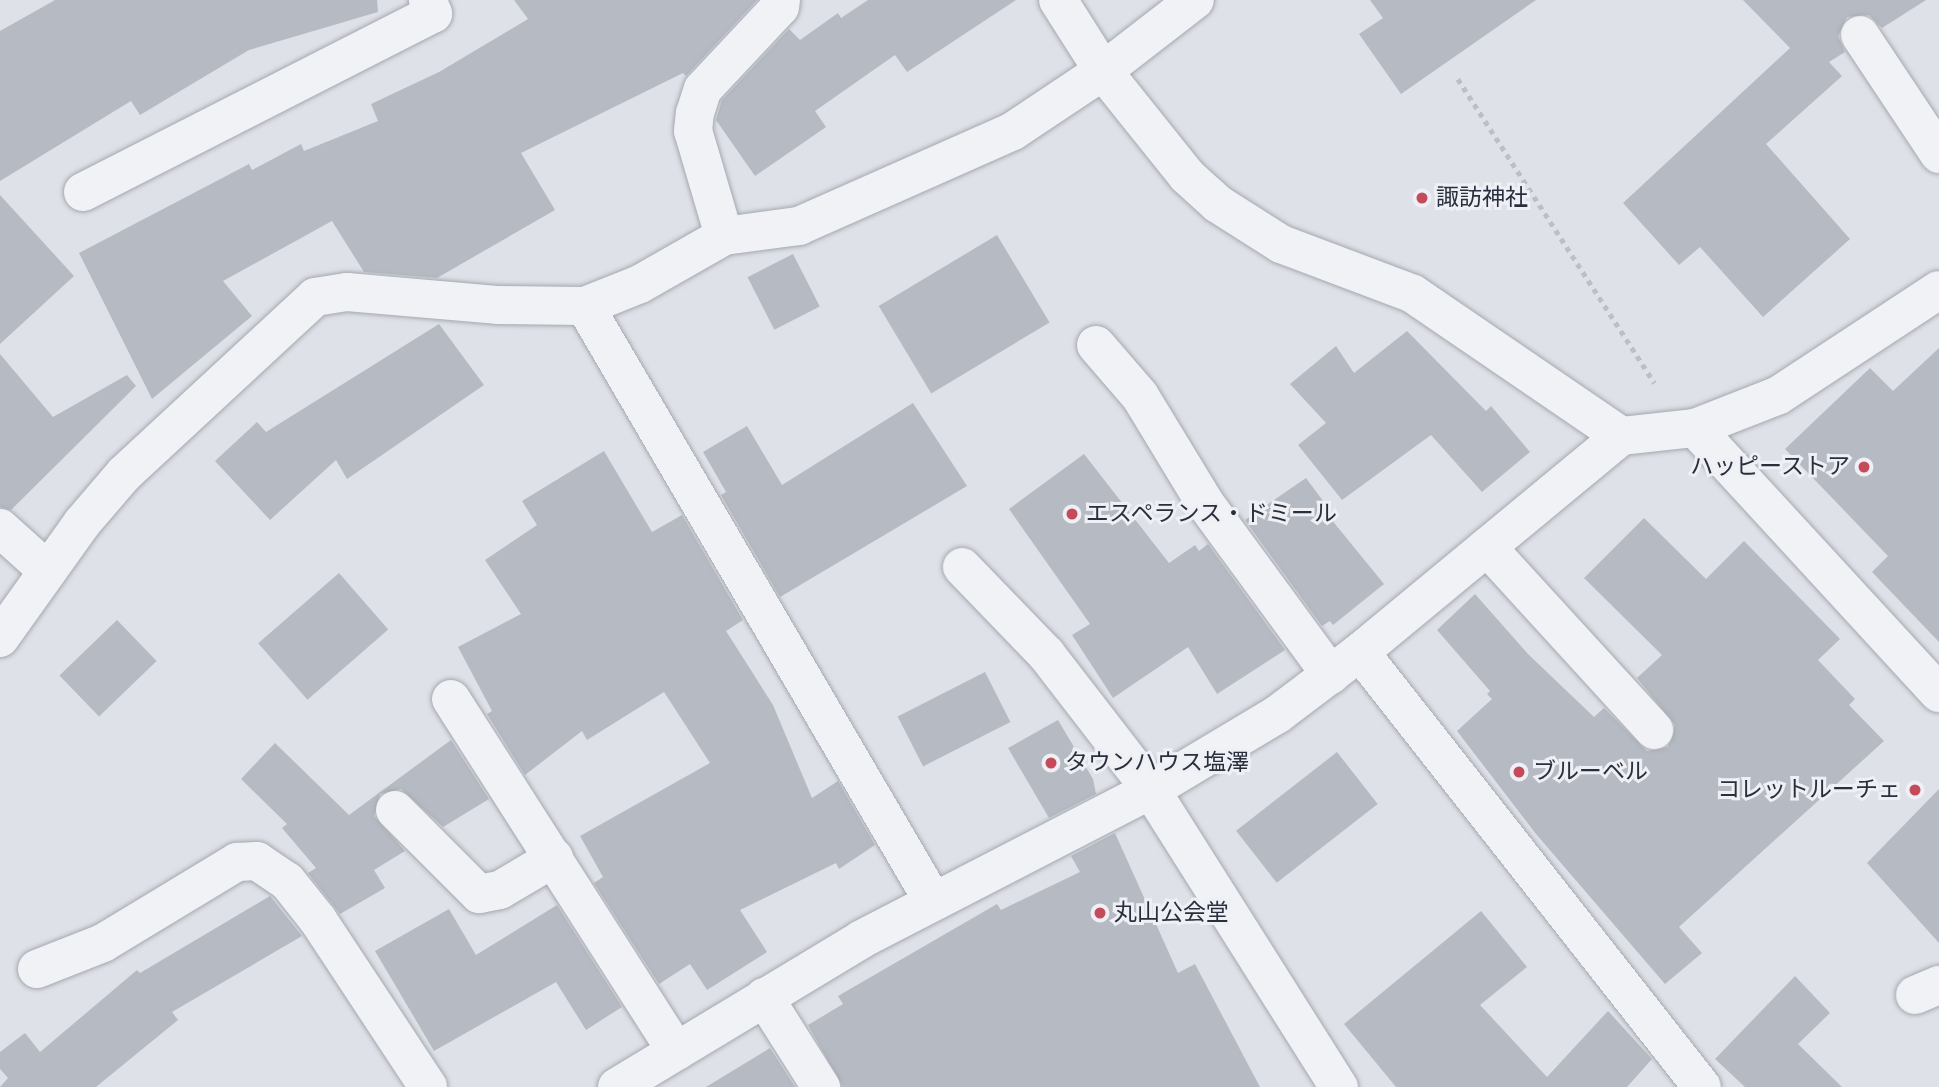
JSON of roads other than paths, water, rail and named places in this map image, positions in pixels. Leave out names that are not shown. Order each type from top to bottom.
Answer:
[{"type":"street","points":[[724,236],[693,131],[695,113],[703,89],[780,7],[782,0]]},
{"type":"street","points":[[1058,0],[1103,71],[1187,176],[1228,211],[1281,244],[1413,294],[1621,436]]},
{"type":"street","points":[[0,638],[124,474],[315,297],[347,292],[499,305],[586,306],[640,284],[724,236],[799,226],[1013,131],[1103,71],[1195,0]]},
{"type":"street","points":[[83,192],[430,7]]},
{"type":"street","points":[[1860,35],[1939,153]]},
{"type":"street","points":[[617,1087],[764,997],[933,901],[1151,790],[1278,714],[1345,664],[1621,436],[1689,428],[1779,395],[1939,290]]},
{"type":"street","points":[[586,306],[933,901]]},
{"type":"street","points":[[1096,345],[1140,396],[1205,503],[1345,664],[1702,1087]]},
{"type":"street","points":[[1689,428],[1939,693]]},
{"type":"street","points":[[0,528],[48,572]]},
{"type":"street","points":[[1487,547],[1654,730]]},
{"type":"street","points":[[962,567],[1046,654],[1151,790],[1339,1087]]},
{"type":"street","points":[[451,699],[676,1051]]},
{"type":"street","points":[[395,810],[479,894],[500,890],[554,858]]},
{"type":"street","points":[[37,969],[103,943],[237,862],[257,861],[287,881],[318,920],[428,1087]]},
{"type":"street","points":[[764,997],[821,1087]]},
{"type":"place","name":"諏訪神社","points":[[1422,198]]},
{"type":"place","name":"ハッピーストア","points":[[1864,467]]},
{"type":"place","name":"エスペランス・ドミール","points":[[1072,514]]},
{"type":"place","name":"タウンハウス塩澤","points":[[1051,763]]},
{"type":"place","name":"ブルーベル","points":[[1519,772]]},
{"type":"place","name":"コレットルーチェ","points":[[1915,790]]},
{"type":"place","name":"丸山公会堂","points":[[1100,913]]}]
